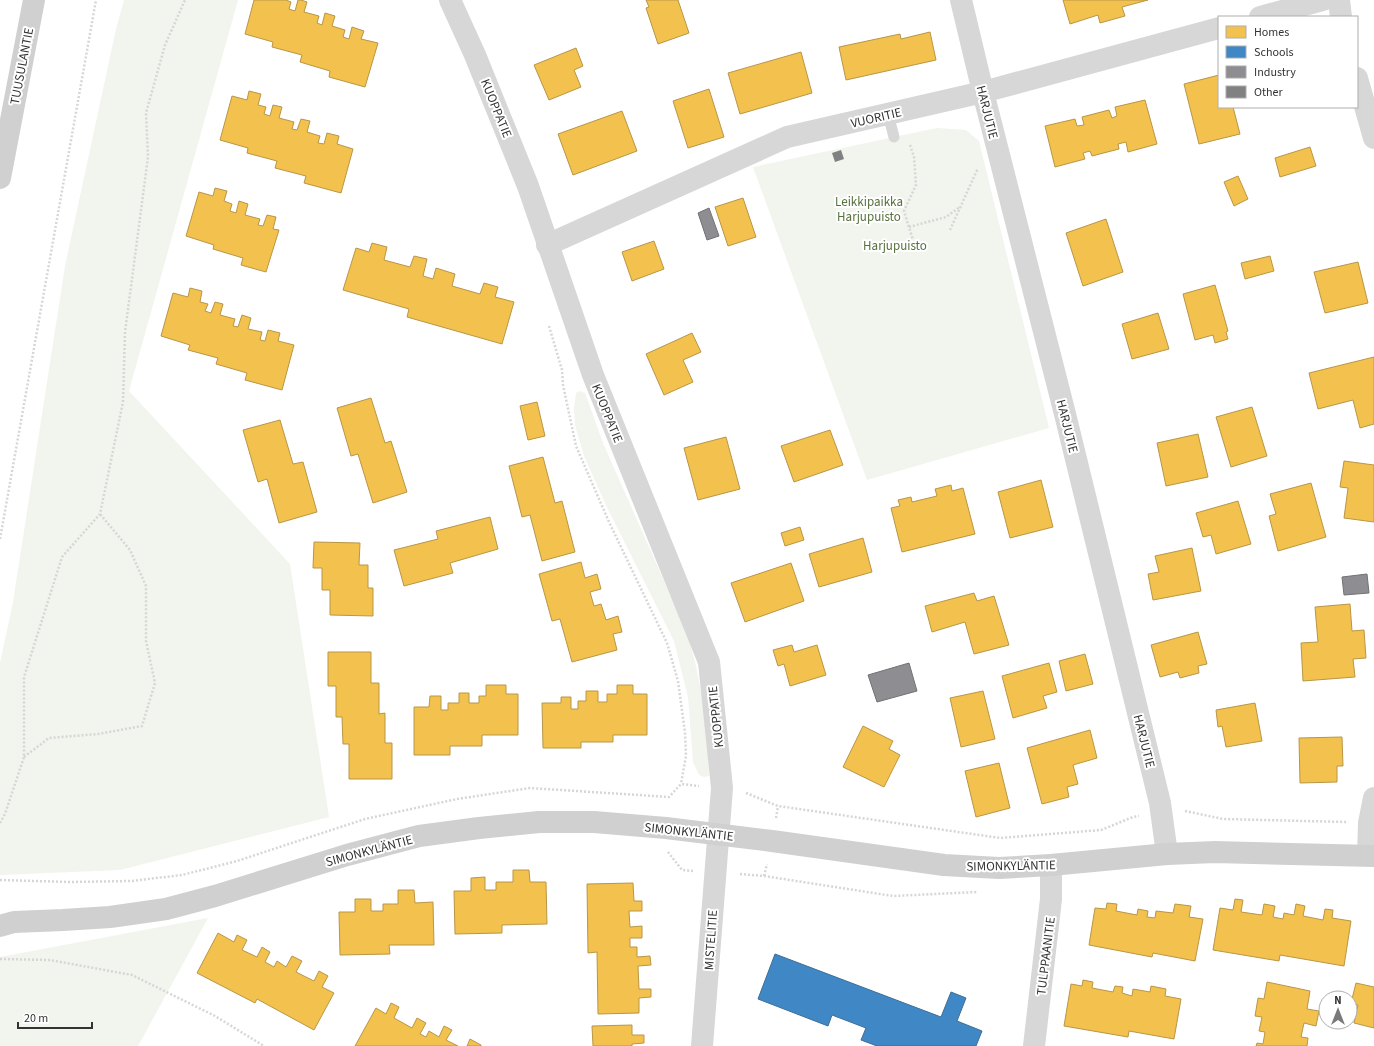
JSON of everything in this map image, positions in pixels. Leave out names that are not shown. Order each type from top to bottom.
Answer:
[{"type":"main road","name":"TUUSULANTIE","points":[[0,178],[34,0]]},
{"type":"main road","name":"SIMONKYLÄNTIE","points":[[5,922],[110,917],[166,909],[215,896],[347,855],[419,836],[539,822],[594,822],[666,828],[944,865],[999,868],[1052,865],[1168,854],[1215,852],[1371,856]]},
{"type":"street","name":"KUOPPATIE","points":[[450,0],[475,55],[528,186],[593,375],[710,662],[722,788],[719,834]]},
{"type":"street","name":"HARJUTIE","points":[[961,0],[1067,422],[1160,803],[1168,854]]},
{"type":"street","points":[[1264,16],[1323,0]]},
{"type":"street","points":[[1339,0],[1341,16]]},
{"type":"street","name":"VUORITIE","points":[[548,244],[787,137],[983,92],[1218,28]]},
{"type":"street","points":[[1358,82],[1374,138]]},
{"type":"street","points":[[1371,856],[1369,823],[1374,798]]},
{"type":"street","name":"MISTELITIE","points":[[702,1046],[719,834]]},
{"type":"street","name":"TULPPAANITIE","points":[[1034,1046],[1051,900],[1052,865]]},
{"type":"lane","points":[[888,114],[894,137]]},
{"type":"path","points":[[0,539],[96,0]]},
{"type":"path","points":[[0,823],[5,814],[24,757],[24,677],[62,557],[100,514],[123,402],[125,332],[148,157],[146,113],[165,45],[185,0]]},
{"type":"path","points":[[950,230],[994,136]]},
{"type":"path","points":[[894,137],[911,145],[914,157],[916,185],[904,211],[913,240]]},
{"type":"path","points":[[909,227],[946,217],[960,207]]},
{"type":"path","points":[[547,319],[562,370],[563,385],[576,446],[609,522],[667,643],[678,681],[685,733],[686,756],[681,784]]},
{"type":"path","points":[[24,757],[49,738],[98,734],[142,726],[155,683],[146,641],[146,586],[130,550],[100,514]]},
{"type":"path","points":[[665,847],[682,870],[764,876],[893,896],[985,892]]},
{"type":"path","points":[[0,959],[50,960],[132,975],[216,1016],[264,1046]]},
{"type":"green space","points":[[124,0],[238,0],[129,391],[290,564],[329,817],[120,870],[0,875],[0,663],[13,602],[65,266],[116,29]]},
{"type":"green space","name":"Harjupuisto","points":[[937,128],[966,130],[979,141],[1049,428],[867,480],[753,167]]},
{"type":"green space","points":[[580,391],[585,393],[603,443],[687,633],[701,689],[706,723],[709,776],[704,777],[699,775],[693,762],[688,697],[674,641],[605,503],[584,456],[575,425],[574,408],[576,393]]},
{"type":"green space","points":[[208,918],[138,1046],[0,1046],[0,957]]},
{"type":"building: Homes","points":[[254,0],[286,0],[291,2],[289,9],[295,11],[298,0],[301,0],[307,2],[304,12],[319,16],[317,23],[322,25],[325,13],[335,16],[332,26],[345,30],[343,37],[349,39],[352,27],[364,31],[361,39],[378,43],[365,87],[329,77],[330,71],[300,62],[302,55],[272,47],[273,42],[245,34]]},
{"type":"building: Homes","points":[[646,0],[678,0],[689,33],[658,44],[646,8],[649,7]]},
{"type":"building: Homes","points":[[1063,0],[1148,0],[1122,7],[1125,16],[1100,23],[1098,15],[1070,24]]},
{"type":"building: Homes","points":[[930,32],[936,60],[846,80],[839,47],[900,34],[901,39]]},
{"type":"building: Homes","points":[[576,48],[583,66],[574,70],[581,87],[549,100],[534,65]]},
{"type":"building: Homes","points":[[801,52],[812,93],[740,114],[728,73]]},
{"type":"building: Homes","points":[[1218,75],[1218,108],[1233,108],[1240,134],[1199,144],[1184,84]]},
{"type":"building: Homes","points":[[709,89],[724,137],[688,148],[673,101]]},
{"type":"building: Homes","points":[[249,91],[261,94],[258,105],[266,107],[264,114],[270,116],[273,105],[282,107],[279,118],[294,122],[292,129],[297,130],[301,119],[310,121],[307,132],[320,136],[318,143],[324,144],[327,133],[339,136],[337,144],[353,149],[341,193],[304,183],[306,176],[275,168],[277,161],[247,153],[248,148],[220,140],[232,96],[247,100]]},
{"type":"building: Homes","points":[[1145,100],[1157,144],[1128,152],[1126,142],[1118,144],[1119,149],[1092,156],[1090,151],[1083,153],[1085,159],[1055,167],[1045,126],[1075,119],[1077,126],[1084,125],[1082,117],[1109,110],[1112,118],[1117,116],[1115,107]]},
{"type":"building: Homes","points":[[622,111],[637,151],[573,175],[558,134]]},
{"type":"building: Homes","points":[[1310,147],[1316,166],[1280,177],[1275,158]]},
{"type":"building: Homes","points":[[1238,176],[1248,199],[1234,206],[1224,182]]},
{"type":"building: Homes","points":[[215,188],[227,191],[224,201],[232,204],[230,211],[236,213],[239,201],[248,204],[245,215],[260,219],[258,225],[263,226],[267,215],[276,217],[273,229],[279,230],[266,272],[241,265],[243,258],[213,249],[214,245],[186,236],[199,192],[213,196]]},
{"type":"building: Homes","points":[[743,198],[756,237],[728,246],[715,207]]},
{"type":"building: Homes","points":[[1106,219],[1123,272],[1083,286],[1066,233]]},
{"type":"building: Homes","points":[[654,241],[664,269],[632,281],[622,252]]},
{"type":"building: Homes","points":[[372,243],[387,247],[384,260],[410,267],[414,256],[427,259],[423,276],[433,279],[436,268],[455,274],[452,286],[480,294],[484,283],[498,287],[495,297],[514,302],[502,344],[407,317],[409,309],[343,290],[356,248],[369,252]]},
{"type":"building: Homes","points":[[1270,256],[1274,271],[1245,279],[1241,263]]},
{"type":"building: Homes","points":[[1358,262],[1368,303],[1325,313],[1314,272]]},
{"type":"building: Homes","points":[[1215,285],[1228,331],[1226,332],[1228,339],[1215,343],[1213,335],[1195,340],[1183,294]]},
{"type":"building: Homes","points":[[190,288],[202,291],[200,302],[208,304],[205,311],[211,313],[215,302],[223,304],[220,315],[235,319],[233,326],[238,327],[242,315],[251,318],[248,329],[262,332],[260,340],[265,341],[268,330],[280,333],[278,341],[294,345],[282,390],[245,380],[247,373],[216,364],[218,358],[188,350],[190,345],[161,336],[173,293],[188,297]]},
{"type":"building: Homes","points":[[1158,313],[1169,349],[1132,359],[1122,324]]},
{"type":"building: Homes","points":[[692,333],[701,352],[683,360],[693,382],[664,395],[646,354]]},
{"type":"building: Homes","points":[[1374,357],[1374,424],[1360,428],[1353,400],[1318,409],[1309,373]]},
{"type":"building: Homes","points":[[371,398],[385,443],[391,441],[407,492],[373,503],[358,454],[351,456],[337,408]]},
{"type":"building: Homes","points":[[537,402],[545,436],[528,440],[520,406]]},
{"type":"building: Homes","points":[[1252,407],[1267,456],[1231,467],[1216,417]]},
{"type":"building: Homes","points":[[280,420],[293,464],[303,462],[317,512],[279,523],[267,479],[258,482],[243,430]]},
{"type":"building: Homes","points":[[830,430],[843,465],[794,482],[781,446]]},
{"type":"building: Homes","points":[[1198,434],[1208,477],[1166,486],[1157,443]]},
{"type":"building: Homes","points":[[726,437],[740,489],[698,500],[684,448]]},
{"type":"building: Homes","points":[[543,457],[555,503],[562,501],[575,552],[542,561],[530,515],[522,517],[509,466]]},
{"type":"building: Homes","points":[[1344,461],[1374,465],[1374,522],[1344,518],[1348,488],[1340,487]]},
{"type":"building: Homes","points":[[1041,480],[1053,527],[1010,538],[998,492]]},
{"type":"building: Homes","points":[[1311,483],[1326,537],[1278,551],[1269,516],[1276,514],[1270,494]]},
{"type":"building: Homes","points":[[951,485],[952,491],[963,488],[975,534],[902,552],[891,508],[900,506],[898,500],[911,497],[912,502],[937,496],[935,489]]},
{"type":"building: Homes","points":[[1238,501],[1251,544],[1216,554],[1211,535],[1203,537],[1196,513]]},
{"type":"building: Homes","points":[[490,517],[498,549],[450,563],[453,573],[404,586],[394,550],[438,539],[436,531]]},
{"type":"building: Homes","points":[[800,527],[804,540],[785,546],[781,533]]},
{"type":"building: Homes","points":[[863,538],[872,572],[819,587],[809,554]]},
{"type":"building: Homes","points":[[314,542],[360,543],[359,565],[368,565],[368,588],[373,588],[373,616],[330,615],[330,590],[322,590],[322,568],[313,568]]},
{"type":"building: Homes","points":[[1192,548],[1201,591],[1153,600],[1148,574],[1159,572],[1155,556]]},
{"type":"building: Homes","points":[[581,562],[585,578],[597,574],[601,589],[590,592],[594,606],[601,604],[606,620],[618,616],[622,632],[613,634],[617,650],[572,662],[560,619],[552,621],[539,574]]},
{"type":"building: Homes","points":[[791,563],[804,601],[745,622],[731,583]]},
{"type":"building: Homes","points":[[974,593],[977,601],[994,596],[1009,645],[974,654],[965,622],[932,632],[925,606]]},
{"type":"building: Homes","points":[[1350,604],[1352,631],[1364,630],[1366,658],[1353,659],[1355,677],[1303,681],[1301,643],[1318,642],[1315,607]]},
{"type":"building: Homes","points":[[1198,632],[1207,664],[1198,666],[1199,673],[1180,678],[1178,672],[1160,677],[1151,645]]},
{"type":"building: Homes","points":[[792,645],[794,652],[817,645],[826,675],[790,686],[784,664],[778,666],[773,650]]},
{"type":"building: Homes","points":[[328,652],[371,652],[371,683],[379,683],[379,714],[385,713],[385,743],[392,743],[392,779],[349,779],[349,744],[343,744],[342,717],[336,717],[336,686],[328,686]]},
{"type":"building: Homes","points":[[1085,654],[1093,684],[1066,691],[1059,661]]},
{"type":"building: Homes","points":[[1049,663],[1057,692],[1043,696],[1047,708],[1013,718],[1002,676]]},
{"type":"building: Homes","points":[[486,685],[506,685],[506,694],[518,694],[518,735],[482,735],[482,746],[450,746],[450,755],[414,755],[414,707],[429,707],[430,696],[441,696],[441,710],[448,710],[448,703],[459,703],[459,693],[469,693],[469,703],[479,703],[479,696],[486,696]]},
{"type":"building: Homes","points":[[617,685],[633,685],[633,694],[647,694],[647,735],[613,735],[613,742],[581,742],[581,748],[543,748],[542,703],[561,703],[561,697],[571,697],[571,709],[578,709],[578,701],[586,701],[586,691],[598,691],[598,702],[607,702],[607,694],[617,694]]},
{"type":"building: Homes","points":[[983,691],[995,739],[961,747],[950,698]]},
{"type":"building: Homes","points":[[1255,703],[1262,741],[1226,747],[1222,726],[1218,727],[1216,710]]},
{"type":"building: Homes","points":[[863,726],[893,741],[889,749],[900,755],[884,787],[843,767]]},
{"type":"building: Homes","points":[[1090,730],[1097,758],[1073,765],[1078,784],[1067,787],[1069,797],[1042,804],[1027,748]]},
{"type":"building: Homes","points":[[1342,737],[1343,766],[1337,766],[1337,782],[1300,783],[1299,738]]},
{"type":"building: Homes","points":[[999,763],[1010,808],[976,817],[965,771]]},
{"type":"building: Homes","points":[[513,870],[529,870],[530,882],[546,882],[547,924],[502,925],[502,933],[455,934],[454,891],[471,891],[471,878],[485,877],[485,890],[496,890],[496,882],[513,882]]},
{"type":"building: Homes","points":[[633,883],[634,901],[642,901],[642,911],[629,911],[630,927],[642,926],[642,938],[630,938],[630,947],[637,947],[637,957],[650,956],[651,965],[638,966],[639,989],[651,989],[651,997],[639,998],[639,1013],[598,1014],[597,952],[588,953],[587,884]]},
{"type":"building: Homes","points":[[398,890],[414,890],[415,903],[433,902],[434,945],[389,945],[390,954],[340,955],[339,912],[355,912],[355,899],[371,899],[371,911],[383,911],[383,904],[398,904]]},
{"type":"building: Homes","points":[[1235,899],[1243,900],[1241,912],[1262,915],[1264,904],[1275,906],[1273,917],[1283,919],[1284,913],[1294,915],[1296,904],[1305,906],[1303,916],[1323,920],[1325,909],[1333,910],[1332,918],[1351,921],[1344,966],[1280,955],[1279,961],[1213,950],[1220,908],[1233,910]]},
{"type":"building: Homes","points":[[1107,903],[1117,904],[1116,911],[1137,915],[1138,909],[1148,911],[1147,917],[1155,918],[1156,911],[1173,913],[1175,904],[1191,906],[1189,917],[1203,919],[1195,961],[1153,953],[1152,957],[1089,945],[1095,908],[1106,909]]},
{"type":"building: Homes","points":[[218,933],[234,942],[237,935],[247,940],[242,950],[257,957],[262,947],[270,952],[265,962],[274,967],[277,961],[286,967],[292,956],[302,961],[296,972],[314,981],[319,971],[328,976],[322,987],[334,993],[314,1030],[257,999],[255,1003],[197,973]]},
{"type":"building: Homes","points":[[1083,980],[1093,982],[1092,988],[1113,992],[1115,986],[1123,987],[1122,993],[1132,996],[1133,989],[1150,992],[1151,986],[1166,989],[1165,996],[1181,999],[1174,1039],[1129,1031],[1128,1037],[1064,1026],[1071,984],[1082,986]]},
{"type":"building: Homes","points":[[1267,982],[1310,991],[1307,1009],[1318,1011],[1318,1016],[1316,1026],[1304,1023],[1301,1037],[1308,1038],[1307,1046],[1256,1046],[1257,1043],[1263,1044],[1265,1032],[1259,1031],[1262,1017],[1255,1016],[1258,998],[1264,999]]},
{"type":"building: Homes","points":[[1356,983],[1374,987],[1374,1028],[1358,1024],[1358,990],[1354,990]]},
{"type":"building: Homes","points":[[391,1003],[399,1007],[394,1018],[412,1028],[417,1018],[426,1023],[420,1034],[426,1037],[429,1031],[439,1037],[444,1026],[452,1030],[446,1040],[458,1046],[355,1046],[376,1008],[386,1014]]},
{"type":"building: Homes","points":[[632,1025],[632,1035],[644,1035],[644,1043],[632,1044],[632,1046],[593,1046],[592,1026]]},
{"type":"building: Homes","points":[[470,1039],[481,1045],[481,1046],[467,1046]]},
{"type":"building: Schools","points":[[775,954],[941,1017],[951,992],[966,998],[957,1021],[982,1031],[976,1046],[877,1046],[861,1040],[866,1028],[832,1015],[828,1026],[758,999]]},
{"type":"building: Industry","points":[[709,208],[719,236],[707,240],[698,213]]},
{"type":"building: Industry","points":[[1367,574],[1369,593],[1344,595],[1342,577]]},
{"type":"building: Industry","points":[[909,663],[917,691],[877,702],[868,675]]},
{"type":"building: Other","points":[[841,150],[844,159],[835,162],[832,153]]},
{"type":"park label","name":"Leikkipaikka Harjupuisto","points":[[869,208]]}]
